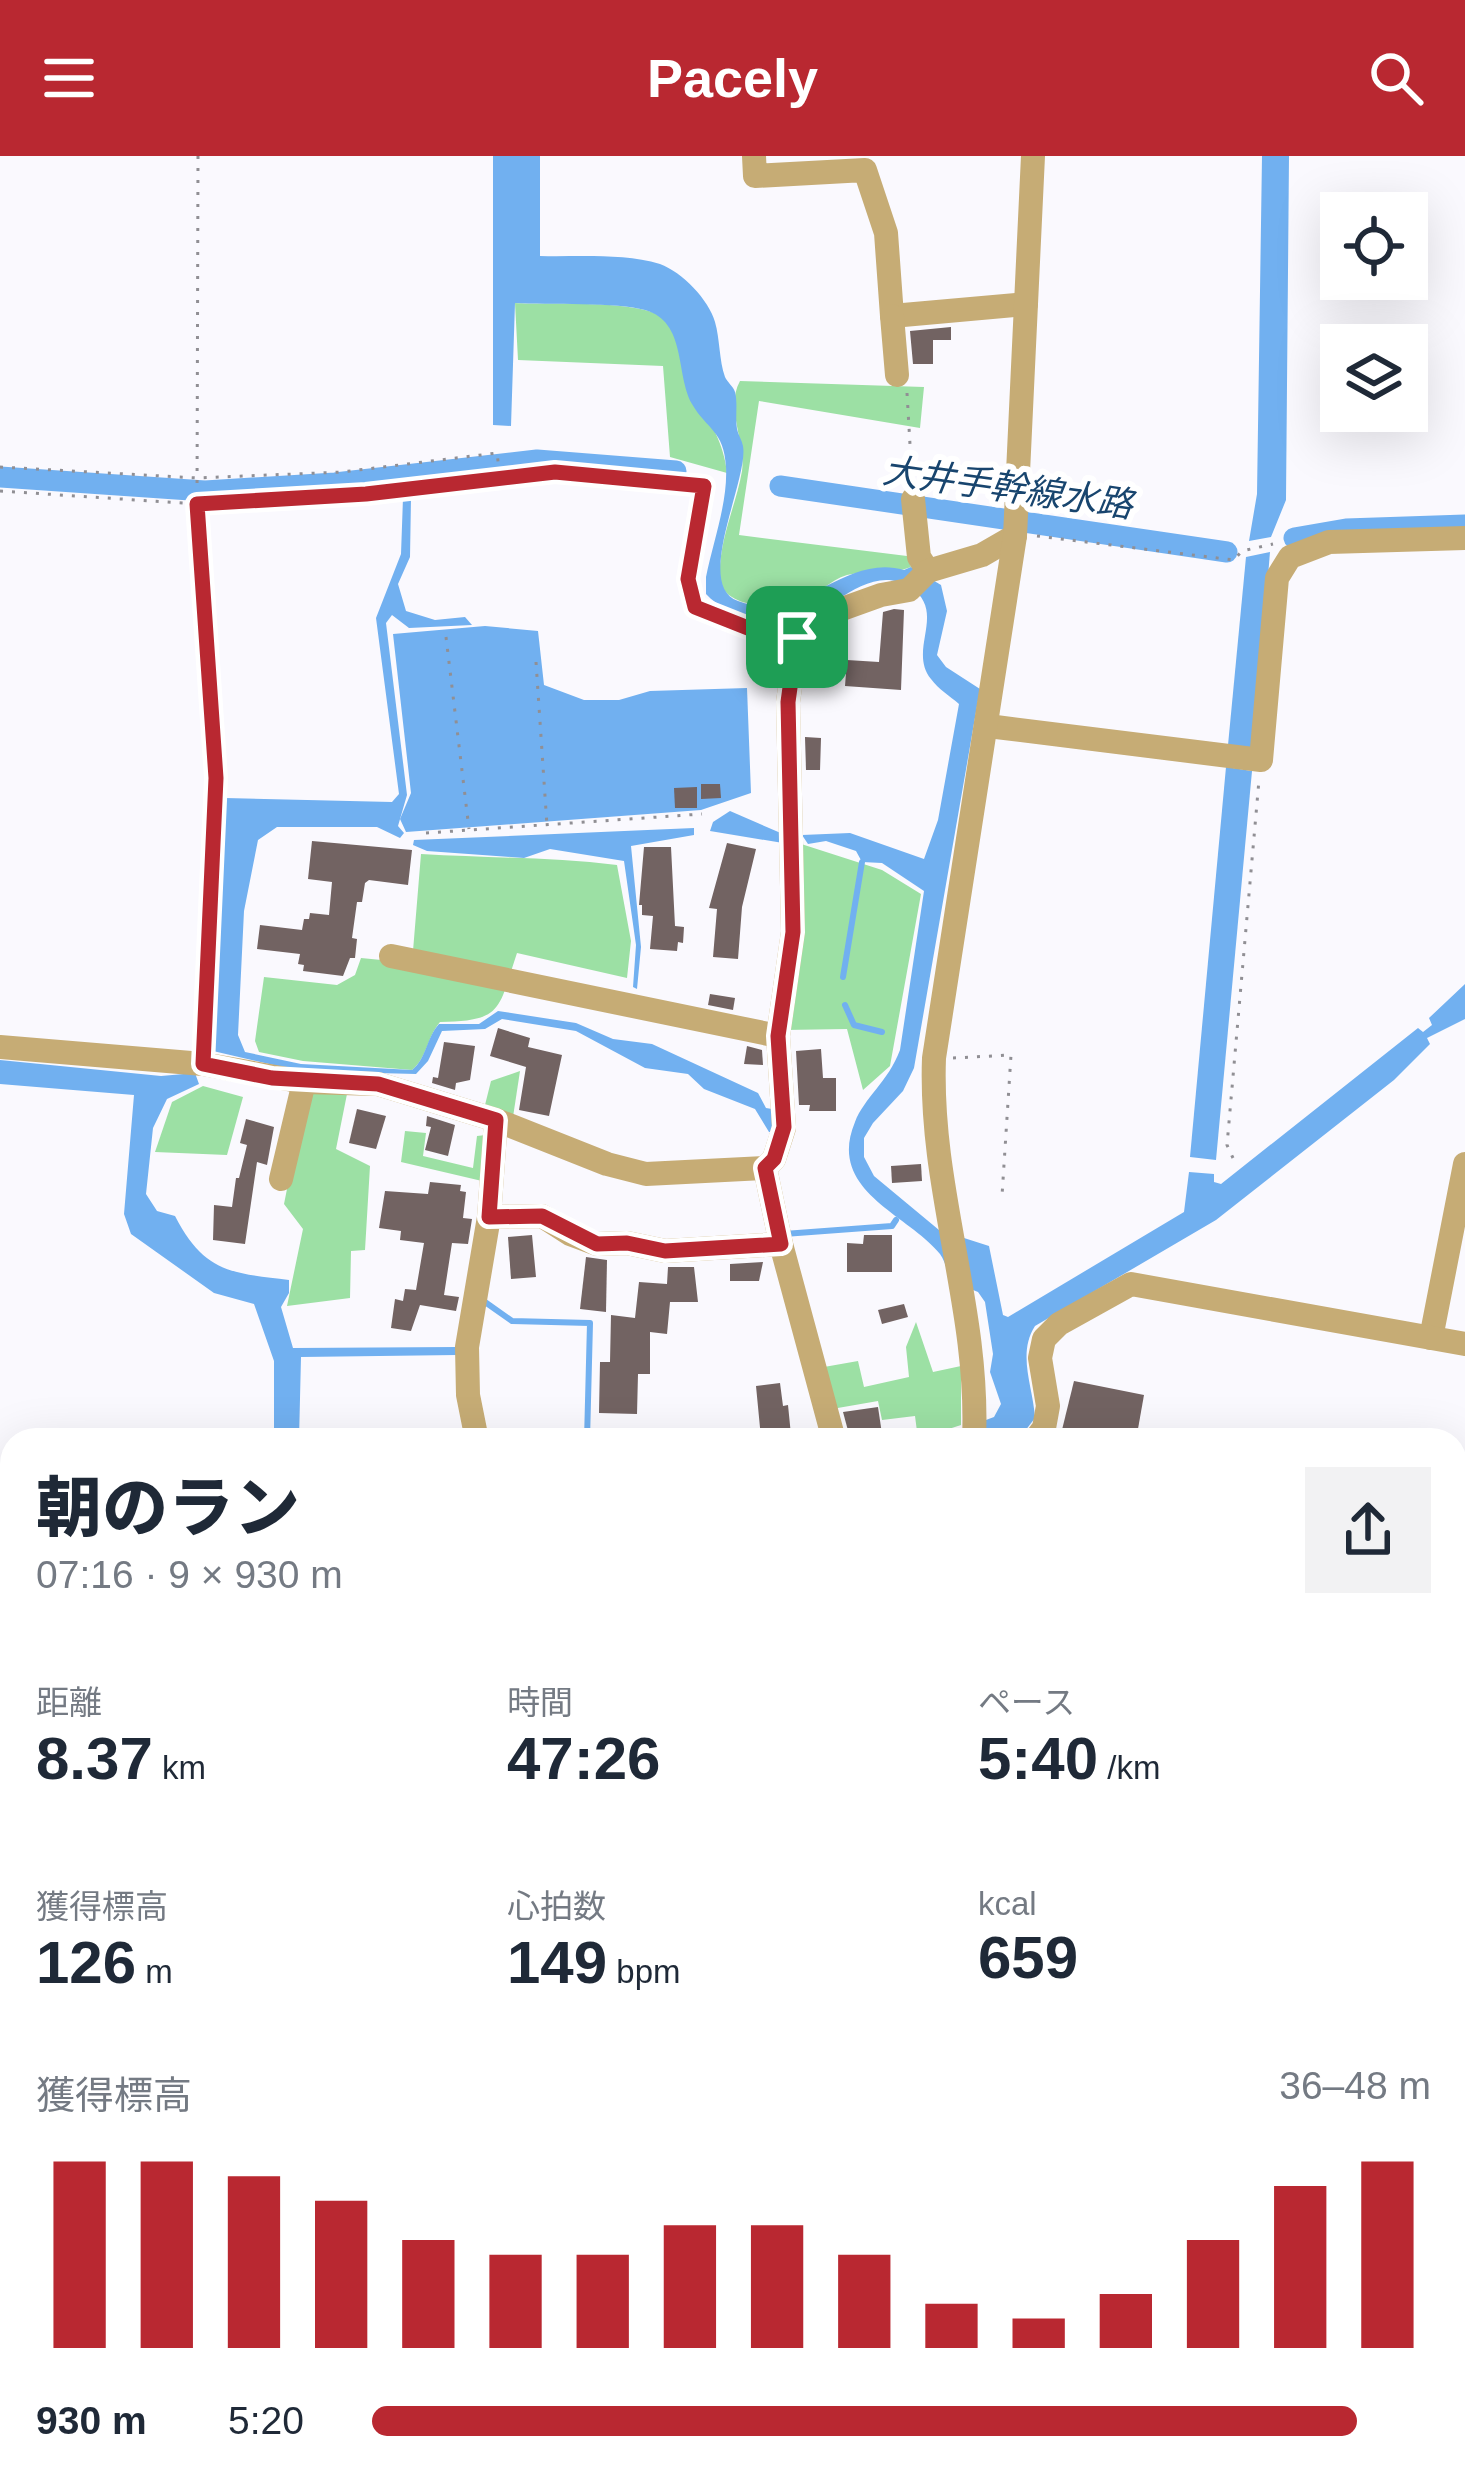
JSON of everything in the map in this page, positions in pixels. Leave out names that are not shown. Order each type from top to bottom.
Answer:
[{"type":"street","points":[[754,156],[755,176],[865,170],[886,233],[897,375]]},
{"type":"street","points":[[974,1428],[974,1352],[934,1121],[934,1058],[1016,523],[1033,156]]},
{"type":"street","points":[[892,316],[1026,304]]},
{"type":"street","points":[[914,507],[920,557],[928,571]]},
{"type":"street","points":[[0,1048],[211,1065],[304,1082],[378,1084],[646,1174],[765,1168],[774,1159],[784,1127],[778,1036],[793,932],[788,702],[797,637],[817,618],[909,590],[928,571],[982,555],[1016,523]]},
{"type":"street","points":[[988,726],[1246,758],[1277,578],[1290,557],[1329,542],[1465,538]]},
{"type":"street","points":[[392,956],[778,1036]]},
{"type":"street","points":[[280,1179],[304,1082]]},
{"type":"street","points":[[475,1428],[467,1347],[489,1217],[496,1120]]},
{"type":"street","points":[[1431,1338],[1465,1164]]},
{"type":"street","points":[[765,1168],[831,1428]]},
{"type":"street","points":[[489,1217],[542,1216],[597,1244],[627,1243],[665,1251],[779,1238]]},
{"type":"street","points":[[1044,1428],[1048,1406],[1040,1358],[1044,1339],[1059,1324],[1131,1284],[1465,1344]]},
{"type":"path","points":[[198,156],[197,504],[216,778],[211,1065]]},
{"type":"path","points":[[897,375],[908,397],[914,507]]},
{"type":"path","points":[[0,467],[197,478],[342,472],[497,453],[500,478]]},
{"type":"path","points":[[0,491],[197,504],[366,494],[555,472],[704,486],[688,579],[695,607],[748,628],[797,637]]},
{"type":"path","points":[[1016,523],[1049,536],[1234,560],[1269,545]]},
{"type":"path","points":[[446,637],[469,831]]},
{"type":"path","points":[[536,662],[547,826]]},
{"type":"path","points":[[1233,1159],[1226,1145],[1246,758]]},
{"type":"path","points":[[426,833],[702,814]]},
{"type":"path","points":[[934,1058],[1012,1055],[1002,1196]]},
{"type":"green space","points":[[515,303],[615,305],[663,318],[684,354],[727,473],[670,457],[663,366],[518,360]]},
{"type":"green space","points":[[740,381],[924,387],[920,428],[759,401],[739,535],[907,556],[911,567],[847,575],[805,599],[778,606],[740,601],[723,589],[722,551],[742,471],[735,414]]},
{"type":"green space","points":[[795,842],[882,870],[921,894],[890,1066],[863,1090],[847,1029],[784,1030]]},
{"type":"green space","points":[[421,854],[617,865],[631,941],[627,978],[517,953],[495,1008],[476,1019],[440,1022],[412,1070],[303,1061],[259,1052],[255,1041],[264,977],[337,985],[355,975],[361,958],[412,963]]},
{"type":"green space","points":[[520,1071],[513,1117],[485,1105],[491,1081]]},
{"type":"green space","points":[[203,1086],[243,1097],[227,1155],[155,1152],[172,1102]]},
{"type":"green space","points":[[307,1089],[348,1089],[336,1149],[370,1166],[365,1250],[351,1251],[350,1298],[287,1306],[303,1229],[284,1204]]},
{"type":"green space","points":[[405,1131],[426,1133],[423,1156],[473,1168],[477,1136],[486,1135],[482,1181],[401,1162]]},
{"type":"green space","points":[[916,1322],[933,1372],[961,1366],[961,1425],[917,1428],[915,1416],[882,1420],[878,1401],[832,1409],[824,1367],[858,1361],[864,1387],[909,1377],[906,1347]]},
{"type":"water","points":[[493,156],[540,156],[540,256],[616,257],[660,264],[685,280],[712,314],[723,370],[735,392],[743,446],[721,554],[726,591],[738,601],[782,604],[882,567],[911,567],[941,585],[947,611],[937,655],[946,667],[980,689],[914,1068],[903,1091],[864,1138],[864,1157],[874,1176],[939,1230],[989,1246],[1003,1315],[1008,1317],[1184,1212],[1189,1172],[1214,1174],[1214,1182],[1221,1184],[1418,1028],[1423,1032],[1432,1025],[1429,1018],[1465,984],[1465,1019],[1427,1038],[1430,1044],[1394,1080],[1216,1220],[1035,1326],[1027,1359],[1035,1418],[1027,1428],[964,1428],[994,1417],[1001,1404],[990,1372],[993,1354],[985,1302],[978,1292],[951,1281],[940,1254],[861,1184],[849,1146],[864,1105],[900,1050],[924,891],[882,863],[862,862],[856,851],[826,841],[808,844],[802,835],[850,833],[924,859],[938,820],[959,704],[934,683],[925,667],[927,619],[921,597],[894,581],[878,581],[804,619],[774,623],[724,608],[706,594],[725,494],[725,455],[692,404],[668,325],[645,310],[515,303],[511,426],[493,425]]},
{"type":"water","points":[[1262,156],[1289,156],[1286,500],[1271,537],[1249,541],[1257,494]]},
{"type":"water","points":[[403,498],[411,498],[410,557],[398,584],[406,611],[435,620],[465,617],[472,625],[409,628],[392,615],[386,623],[407,795],[398,826],[404,833],[400,838],[377,827],[277,827],[258,840],[244,911],[238,1035],[245,1052],[301,1064],[412,1070],[439,1024],[479,1024],[498,1011],[576,1023],[613,1039],[652,1044],[758,1093],[766,1108],[778,1110],[776,1132],[769,1132],[755,1109],[704,1089],[688,1074],[645,1068],[576,1031],[502,1019],[485,1029],[442,1031],[416,1074],[300,1071],[213,1051],[225,798],[392,802],[399,794],[376,618],[401,554]]},
{"type":"water","points":[[1270,552],[1254,748],[1228,745],[1246,557]]},
{"type":"water","points":[[485,626],[538,631],[544,685],[584,700],[619,700],[650,691],[747,688],[751,793],[701,810],[406,832],[400,819],[411,793],[393,634]]},
{"type":"water","points":[[1226,767],[1252,771],[1216,1160],[1190,1157]]},
{"type":"water","points":[[730,811],[783,834],[783,843],[710,831],[713,822]]},
{"type":"water","points":[[694,828],[694,835],[631,846],[641,947],[637,989],[633,987],[636,945],[624,861],[550,849],[524,858],[427,851],[413,845],[414,840]]},
{"type":"water","points":[[0,1060],[161,1076],[195,1073],[199,1084],[167,1099],[153,1128],[146,1194],[157,1211],[175,1216],[197,1249],[221,1266],[289,1280],[289,1293],[281,1307],[293,1348],[457,1347],[457,1355],[301,1357],[299,1428],[274,1428],[274,1361],[254,1304],[214,1293],[131,1234],[124,1214],[134,1095],[0,1084]]},
{"type":"building","points":[[951,327],[951,340],[933,340],[933,364],[913,364],[910,331]]},
{"type":"building","points":[[904,610],[901,690],[845,686],[847,660],[879,662],[883,612]]},
{"type":"building","points":[[805,737],[821,738],[820,770],[806,770]]},
{"type":"building","points":[[701,784],[720,784],[721,798],[701,799]]},
{"type":"building","points":[[697,787],[697,808],[675,808],[674,788]]},
{"type":"building","points":[[312,841],[412,850],[408,885],[365,883],[352,938],[357,939],[355,958],[350,958],[343,976],[303,971],[304,965],[298,964],[300,954],[257,949],[260,925],[302,930],[310,913],[329,915],[332,882],[308,879]]},
{"type":"building","points":[[727,843],[756,849],[742,907],[738,959],[713,957],[717,909],[709,908]]},
{"type":"building","points":[[644,847],[671,847],[675,926],[684,927],[677,951],[650,949],[653,916],[642,915],[639,905]]},
{"type":"building","points":[[710,994],[735,998],[733,1010],[708,1005]]},
{"type":"building","points":[[498,1028],[530,1038],[528,1047],[562,1055],[549,1116],[519,1110],[526,1067],[490,1056]]},
{"type":"building","points":[[444,1042],[475,1046],[470,1080],[456,1083],[455,1090],[432,1083],[433,1077],[438,1078]]},
{"type":"building","points":[[747,1046],[762,1050],[763,1065],[744,1064]]},
{"type":"building","points":[[821,1049],[823,1078],[836,1078],[836,1111],[809,1111],[810,1105],[799,1105],[796,1051]]},
{"type":"building","points":[[357,1109],[386,1116],[376,1149],[349,1143]]},
{"type":"building","points":[[427,1116],[455,1125],[448,1156],[425,1150],[431,1127],[426,1126]]},
{"type":"building","points":[[246,1119],[274,1127],[267,1165],[257,1162],[245,1244],[213,1240],[214,1205],[232,1207],[247,1145],[240,1143]]},
{"type":"building","points":[[921,1164],[922,1181],[892,1183],[891,1166]]},
{"type":"building","points":[[430,1182],[461,1185],[460,1191],[466,1192],[463,1218],[472,1219],[468,1244],[452,1243],[444,1295],[459,1297],[456,1311],[420,1305],[411,1331],[391,1328],[395,1299],[403,1301],[405,1289],[416,1290],[424,1243],[400,1240],[401,1231],[379,1228],[385,1191],[428,1194]]},
{"type":"building","points":[[532,1235],[536,1277],[511,1279],[508,1237]]},
{"type":"building","points":[[864,1235],[892,1235],[892,1272],[847,1272],[847,1243],[863,1244]]},
{"type":"building","points":[[586,1257],[607,1260],[606,1312],[580,1309]]},
{"type":"building","points":[[763,1262],[759,1281],[730,1281],[730,1264]]},
{"type":"building","points":[[668,1267],[694,1267],[698,1302],[670,1302],[667,1334],[650,1332],[650,1374],[638,1374],[637,1414],[599,1413],[600,1362],[610,1362],[611,1315],[635,1318],[639,1282],[667,1284]]},
{"type":"building","points":[[904,1304],[908,1317],[882,1324],[878,1310]]},
{"type":"building","points":[[1074,1381],[1144,1395],[1138,1428],[1062,1428]]},
{"type":"building","points":[[780,1383],[790,1428],[760,1428],[756,1386]]},
{"type":"building","points":[[878,1407],[881,1428],[847,1428],[843,1412]]},
{"type":"waterway","points":[[0,477],[205,491],[335,483],[537,460],[676,471]]},
{"type":"waterway","name":"大井手幹線水路","points":[[780,486],[1227,552]]},
{"type":"waterway","name":"大井手幹線水路","points":[[1294,538],[1346,529],[1465,525]]},
{"type":"waterway","points":[[843,977],[862,862]]},
{"type":"waterway","points":[[845,1005],[854,1025],[882,1032]]},
{"type":"waterway","points":[[784,1234],[892,1226],[896,1220]]},
{"type":"waterway","points":[[485,1302],[512,1321],[590,1323],[587,1428]]},
{"type":"route","points":[[555,472],[704,486],[688,579],[695,607],[748,628],[797,637],[788,702],[793,932],[778,1036],[784,1127],[774,1159],[765,1168],[781,1244],[665,1251],[627,1243],[597,1244],[542,1216],[489,1217],[496,1120],[378,1084],[304,1082],[203,1064],[216,778],[197,504],[366,494],[555,472]]}]
